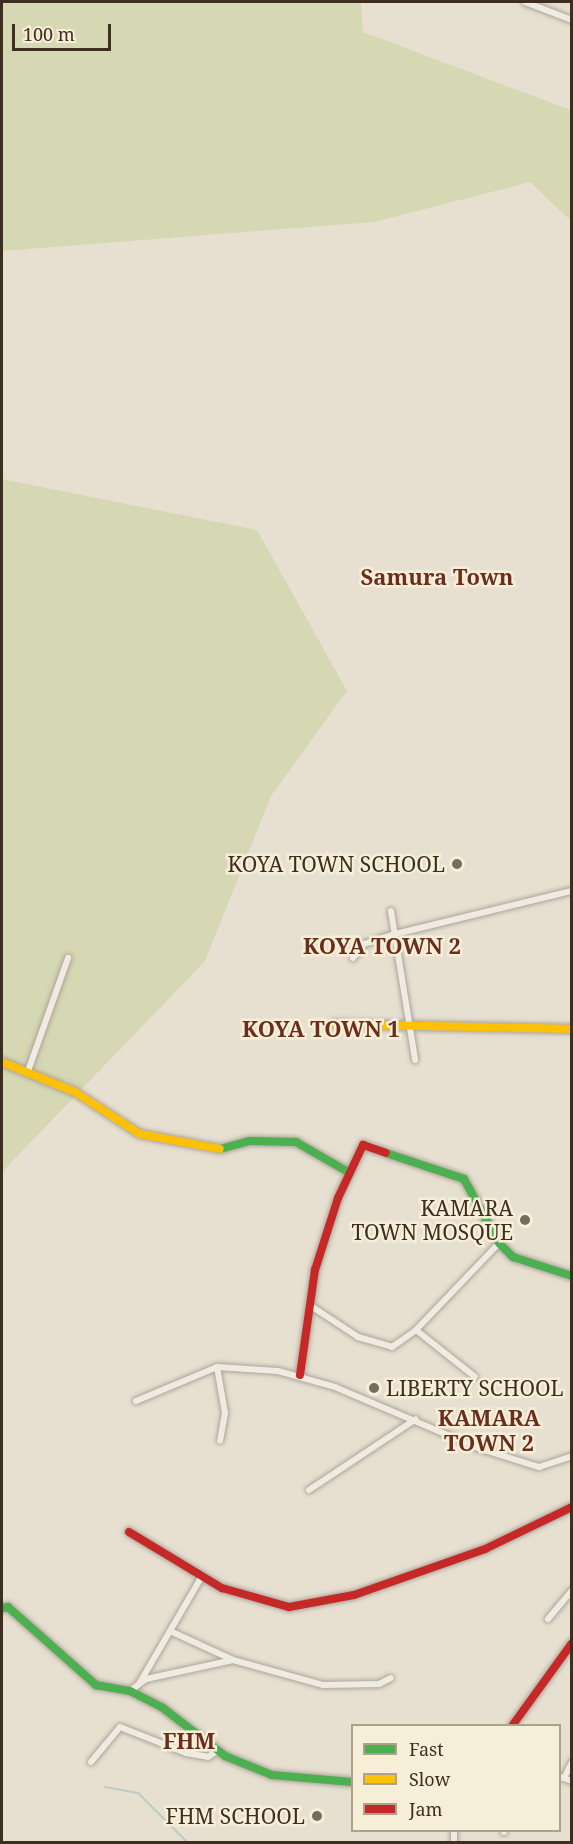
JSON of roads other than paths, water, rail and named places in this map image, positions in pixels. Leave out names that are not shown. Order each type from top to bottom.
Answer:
[{"type":"street","points":[[525,2],[572,20]]},
{"type":"street","points":[[353,958],[364,944],[395,934],[572,891]]},
{"type":"street","points":[[391,911],[415,1060]]},
{"type":"street","points":[[28,1071],[68,958]]},
{"type":"street","points":[[334,1024],[375,1028],[409,1024],[572,1029]]},
{"type":"street","points":[[2,1062],[75,1092],[140,1134],[219,1149],[250,1141],[296,1142],[350,1173]]},
{"type":"street","points":[[300,1375],[315,1270],[350,1173],[363,1145],[464,1179],[499,1243],[513,1257],[572,1276]]},
{"type":"street","points":[[311,1306],[378,1344],[392,1347],[416,1330],[499,1243]]},
{"type":"street","points":[[416,1330],[475,1377]]},
{"type":"street","points":[[217,1367],[225,1413],[220,1441]]},
{"type":"street","points":[[136,1401],[217,1367],[300,1375],[416,1419],[478,1448],[539,1467],[572,1456]]},
{"type":"street","points":[[309,1490],[416,1419]]},
{"type":"street","points":[[129,1532],[202,1576],[256,1600],[289,1607],[320,1605],[485,1549],[572,1507]]},
{"type":"street","points":[[140,1684],[202,1576]]},
{"type":"street","points":[[548,1619],[572,1590]]},
{"type":"street","points":[[2,1608],[8,1606],[96,1685],[130,1691],[163,1708],[217,1751],[272,1775],[351,1782]]},
{"type":"street","points":[[170,1631],[233,1660],[323,1685],[379,1684],[391,1678]]},
{"type":"street","points":[[513,1724],[572,1643]]},
{"type":"street","points":[[130,1691],[140,1684],[233,1660]]},
{"type":"street","points":[[91,1762],[120,1727],[186,1753],[208,1757],[217,1751]]},
{"type":"street","points":[[565,1778],[572,1762]]},
{"type":"waterway","points":[[105,1787],[138,1793],[187,1842]]},
{"type":"place","name":"KOYA TOWN SCHOOL","points":[[457,864]]},
{"type":"place","name":"KAMARA TOWN MOSQUE","points":[[525,1220]]},
{"type":"place","name":"LIBERTY SCHOOL","points":[[374,1388]]},
{"type":"place","name":"FHM SCHOOL","points":[[317,1816]]},
{"type":"district","name":"Samura Town","points":[[437,577]]},
{"type":"district","name":"KOYA TOWN 2","points":[[382,946]]},
{"type":"district","name":"KOYA TOWN 1","points":[[321,1029]]},
{"type":"district","name":"KAMARA TOWN 2","points":[[489,1430]]},
{"type":"district","name":"FHM","points":[[189,1741]]}]
